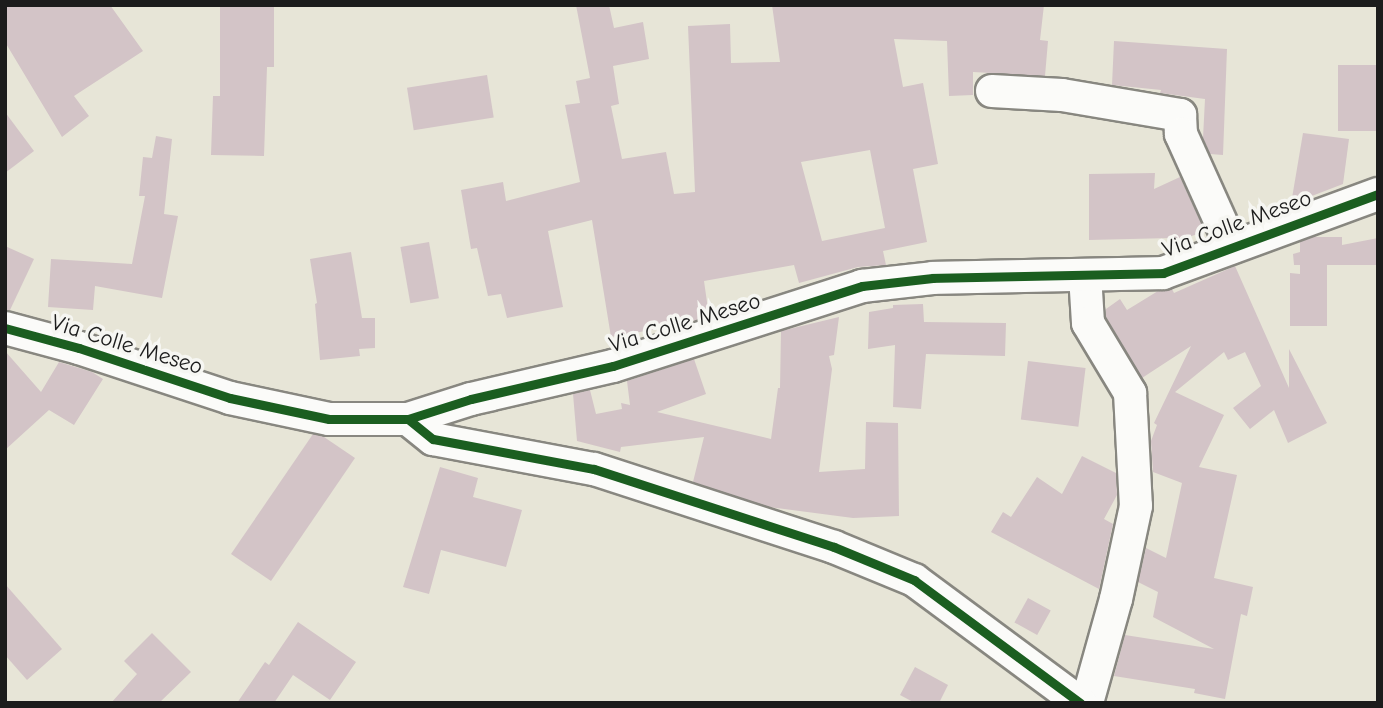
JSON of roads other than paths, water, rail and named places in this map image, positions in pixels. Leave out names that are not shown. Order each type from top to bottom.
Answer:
[{"type":"street","points":[[992,91],[1062,95],[1180,115],[1181,134],[1232,247]]},
{"type":"street","name":"Via Colle Meseo","points":[[5,328],[243,400],[329,419],[408,419],[471,399],[613,366],[862,286],[933,278],[1163,273],[1378,194]]},
{"type":"street","points":[[1085,275],[1088,323],[1130,393],[1136,506],[1116,600],[1087,703]]},
{"type":"street","points":[[408,419],[433,439],[594,469],[834,547],[914,580],[1080,703]]}]
